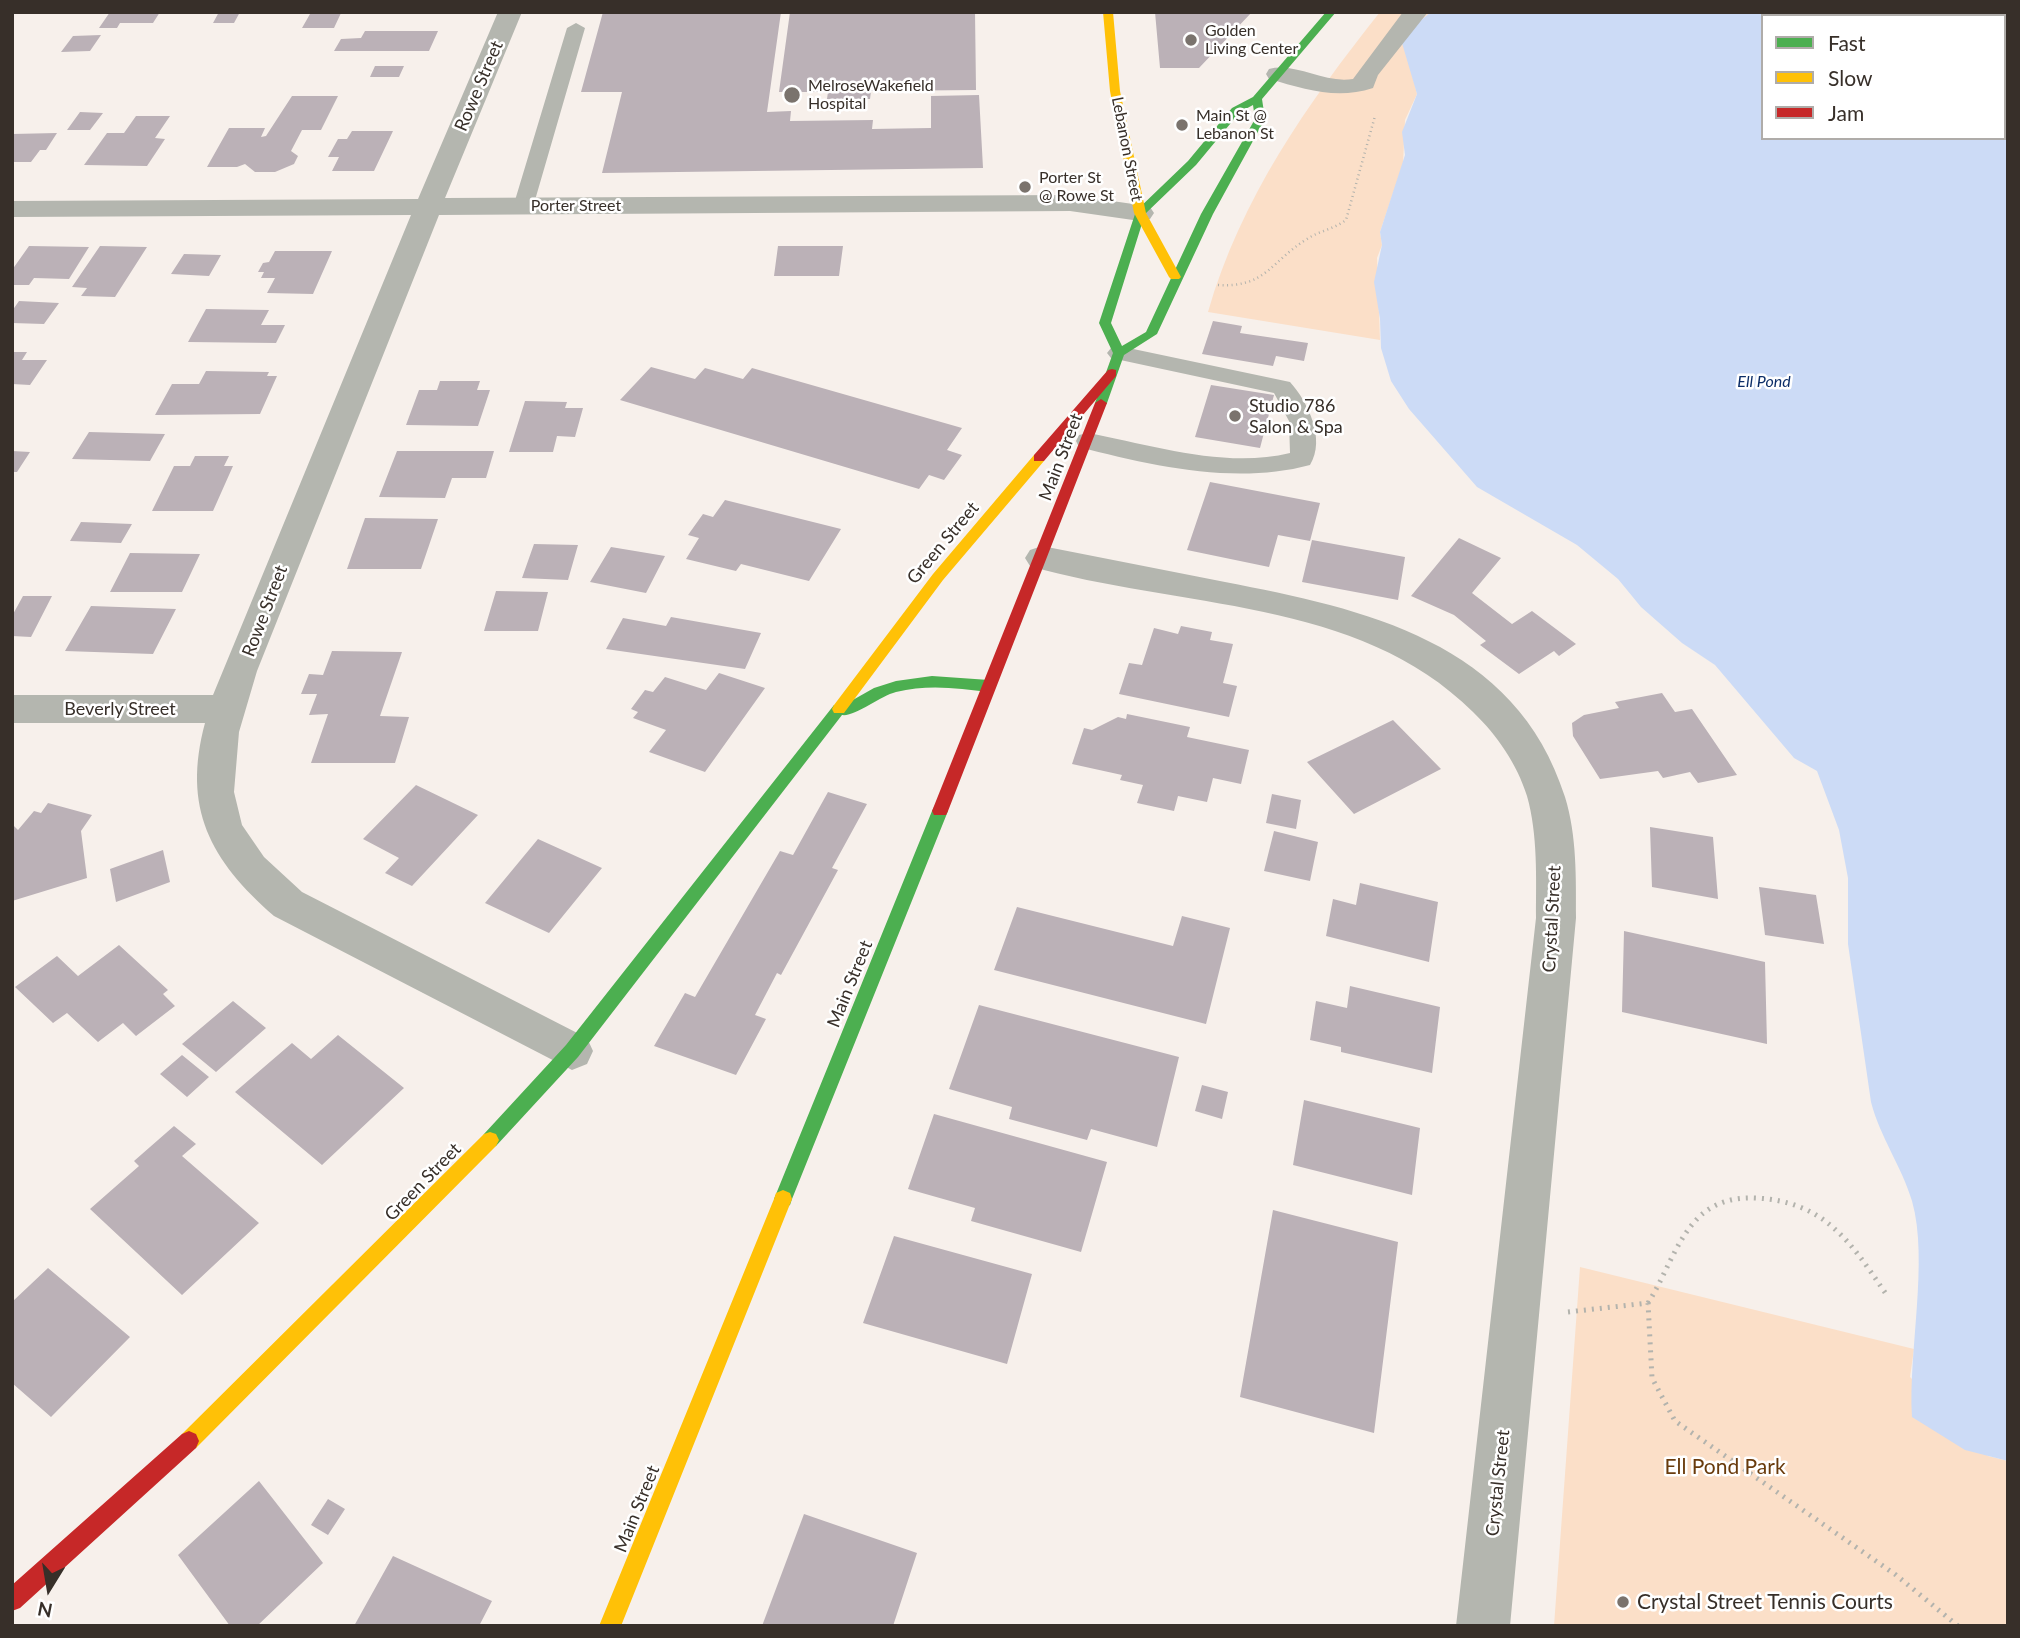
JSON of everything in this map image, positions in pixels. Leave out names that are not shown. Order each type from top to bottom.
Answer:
[{"type":"main road","name":"Lebanon Street","points":[[1108,12],[1115,92],[1140,213],[1175,277]]},
{"type":"main road","points":[[1257,99],[1260,119],[1175,277],[1151,334],[1116,363],[1105,323],[1140,213],[1192,163],[1236,110],[1257,99],[1331,12]]},
{"type":"main road","name":"Main Street","points":[[610,1626],[1042,558],[1116,363]]},
{"type":"main road","name":"Green Street","points":[[12,1600],[149,1480],[256,1378],[450,1184],[572,1051],[812,744],[938,577],[1116,363]]},
{"type":"main road","name":"Green Street","points":[[812,744],[855,703],[886,687],[941,681],[989,686]]},
{"type":"street","name":"Rowe Street","points":[[510,12],[428,207],[227,709],[216,752],[217,804],[224,829],[237,851],[270,890],[304,915],[572,1051]]},
{"type":"street","points":[[1278,74],[1334,88],[1364,83],[1366,74],[1416,12]]},
{"type":"street","name":"Porter Street","points":[[12,209],[1070,203],[1140,213]]},
{"type":"street","name":"Crystal Street","points":[[1042,558],[1315,612],[1373,628],[1423,653],[1458,677],[1497,715],[1530,760],[1541,782],[1553,829],[1556,918],[1483,1626]]},
{"type":"street","name":"Beverly Street","points":[[12,709],[227,709]]},
{"type":"lane","points":[[523,207],[576,28]]},
{"type":"lane","points":[[1088,441],[1236,465],[1284,465],[1301,459],[1306,446],[1290,394],[1282,387],[1116,363]]},
{"type":"path","points":[[1216,285],[1235,287],[1259,281],[1315,233],[1346,220],[1379,97],[1377,89],[1364,83]]},
{"type":"path","points":[[1886,1294],[1853,1246],[1835,1225],[1815,1209],[1775,1199],[1732,1199],[1698,1217],[1648,1303],[1650,1376],[1654,1390],[1675,1421],[1725,1459],[1896,1575],[1958,1626]]},
{"type":"path","points":[[1515,1319],[1648,1303]]},
{"type":"green space","points":[[1380,12],[1431,12],[1414,26],[1411,70],[1417,94],[1405,120],[1403,164],[1380,232],[1382,245],[1377,258],[1380,340],[1208,312],[1239,230],[1279,154],[1302,117]]},
{"type":"green space","name":"Ell Pond Park","points":[[1580,1267],[1914,1349],[1910,1377],[1988,1456],[2008,1461],[2008,1626],[1554,1626]]},
{"type":"water","name":"Ell Pond","points":[[1431,12],[2008,12],[2008,1461],[1965,1450],[1912,1417],[1919,1251],[1917,1225],[1908,1188],[1871,1102],[1848,944],[1848,878],[1839,830],[1817,771],[1794,758],[1715,665],[1682,643],[1641,607],[1618,579],[1577,545],[1477,487],[1409,409],[1391,381],[1381,348],[1374,282],[1382,245],[1380,232],[1405,155],[1402,132],[1417,94],[1402,43],[1414,26]]},
{"type":"building","points":[[110,12],[160,12],[153,23],[120,23],[117,28],[99,28]]},
{"type":"building","points":[[219,12],[240,12],[234,23],[213,23]]},
{"type":"building","points":[[603,12],[781,12],[767,112],[791,111],[790,121],[873,120],[872,129],[931,128],[931,96],[979,95],[983,168],[602,173],[622,92],[581,92]]},
{"type":"building","points":[[790,12],[975,12],[976,90],[871,91],[870,99],[827,99],[828,92],[779,92]]},
{"type":"building","name":"Golden Living Center","points":[[1155,12],[1252,12],[1199,68],[1160,68]]},
{"type":"building","points":[[341,13],[334,28],[302,28],[310,14]]},
{"type":"building","points":[[365,31],[438,31],[429,51],[334,51],[341,39],[361,38]]},
{"type":"building","points":[[101,35],[90,51],[61,52],[73,36]]},
{"type":"building","points":[[375,66],[404,66],[399,77],[370,77]]},
{"type":"building","points":[[292,96],[338,96],[321,130],[302,130],[291,151],[298,156],[294,164],[275,172],[255,172],[245,164],[237,167],[207,167],[229,128],[265,128],[261,137],[266,136]]},
{"type":"building","points":[[80,112],[103,113],[90,130],[67,130]]},
{"type":"building","points":[[136,116],[170,116],[155,138],[165,139],[147,166],[84,165],[107,133],[124,133]]},
{"type":"building","points":[[352,131],[393,131],[374,171],[332,171],[339,157],[328,157],[338,139],[347,139]]},
{"type":"building","points":[[57,133],[46,150],[40,150],[31,162],[12,162],[12,134]]},
{"type":"building","points":[[29,246],[89,247],[69,279],[34,278],[29,285],[12,285],[12,270]]},
{"type":"building","points":[[100,246],[147,247],[115,297],[81,296],[87,288],[72,287]]},
{"type":"building","points":[[778,246],[843,246],[839,276],[774,276]]},
{"type":"building","points":[[275,251],[332,251],[313,294],[267,293],[275,278],[261,278],[264,272],[258,272],[263,263],[269,262]]},
{"type":"building","points":[[184,254],[221,255],[209,276],[171,274]]},
{"type":"building","points":[[19,301],[59,303],[44,324],[12,323],[12,311]]},
{"type":"building","points":[[206,309],[269,310],[261,325],[285,325],[276,343],[188,342]]},
{"type":"building","points":[[1213,321],[1242,326],[1240,333],[1308,343],[1304,361],[1276,356],[1273,366],[1202,354]]},
{"type":"building","points":[[12,352],[27,352],[22,360],[47,360],[30,385],[12,384]]},
{"type":"building","points":[[651,367],[695,379],[705,368],[743,379],[752,368],[962,428],[947,450],[962,455],[944,480],[929,475],[919,489],[620,400]]},
{"type":"building","points":[[206,371],[269,372],[267,376],[277,376],[260,414],[155,415],[172,384],[199,384]]},
{"type":"building","points":[[440,381],[480,381],[477,390],[490,390],[478,426],[406,425],[419,390],[437,390]]},
{"type":"building","points":[[1211,385],[1274,395],[1260,448],[1195,437]]},
{"type":"building","points":[[525,401],[567,402],[565,408],[583,408],[575,437],[557,436],[553,452],[509,452]]},
{"type":"building","points":[[89,432],[165,434],[150,461],[72,459]]},
{"type":"building","points":[[12,451],[30,452],[17,472],[12,472]]},
{"type":"building","points":[[397,451],[494,451],[486,478],[452,478],[445,498],[379,497]]},
{"type":"building","points":[[195,456],[229,456],[224,466],[233,466],[213,511],[152,511],[174,466],[190,466]]},
{"type":"building","points":[[1210,482],[1320,503],[1310,541],[1278,535],[1269,567],[1187,550]]},
{"type":"building","points":[[725,500],[841,529],[809,581],[741,564],[736,571],[686,559],[699,538],[688,535],[703,514],[713,517]]},
{"type":"building","points":[[365,518],[438,519],[421,569],[347,569]]},
{"type":"building","points":[[81,522],[132,524],[121,543],[70,541]]},
{"type":"building","points":[[1459,538],[1501,558],[1472,593],[1512,624],[1532,611],[1576,644],[1559,656],[1554,651],[1519,674],[1480,645],[1486,641],[1454,615],[1411,596]]},
{"type":"building","points":[[1312,540],[1405,557],[1398,600],[1302,582]]},
{"type":"building","points":[[534,544],[578,545],[568,580],[522,578]]},
{"type":"building","points":[[611,547],[665,556],[646,593],[590,582]]},
{"type":"building","points":[[130,553],[200,554],[182,592],[110,592]]},
{"type":"building","points":[[496,591],[548,592],[538,631],[484,631]]},
{"type":"building","points":[[23,596],[52,596],[31,637],[12,636],[12,616]]},
{"type":"building","points":[[91,606],[176,609],[153,654],[65,651]]},
{"type":"building","points":[[671,617],[761,633],[745,669],[606,649],[623,618],[666,626]]},
{"type":"building","points":[[1181,626],[1212,632],[1210,640],[1233,644],[1223,683],[1237,686],[1229,717],[1119,694],[1129,663],[1142,665],[1154,628],[1178,634]]},
{"type":"building","points":[[332,651],[402,652],[380,716],[409,717],[395,763],[311,763],[328,714],[309,715],[317,694],[301,694],[309,674],[323,675]]},
{"type":"building","points":[[719,673],[765,688],[705,772],[649,752],[666,730],[633,718],[638,712],[631,709],[645,690],[653,692],[665,677],[706,690]]},
{"type":"building","points":[[1662,693],[1675,712],[1692,709],[1737,775],[1698,783],[1690,772],[1663,778],[1658,771],[1600,779],[1573,736],[1572,723],[1584,715],[1619,708],[1615,702]]},
{"type":"building","points":[[1127,714],[1190,727],[1187,737],[1249,750],[1241,784],[1213,778],[1207,802],[1178,796],[1174,811],[1137,803],[1143,785],[1120,780],[1122,775],[1072,764],[1084,728],[1092,730],[1118,717],[1126,719]]},
{"type":"building","points":[[1393,720],[1441,769],[1354,814],[1307,762]]},
{"type":"building","points":[[416,785],[478,815],[412,886],[385,873],[399,858],[363,839]]},
{"type":"building","points":[[828,792],[867,804],[832,868],[838,870],[781,975],[777,973],[755,1015],[766,1019],[736,1075],[654,1046],[685,993],[695,997],[780,851],[793,855]]},
{"type":"building","points":[[1272,794],[1301,800],[1296,829],[1266,823]]},
{"type":"building","points":[[48,803],[92,815],[81,831],[87,878],[12,901],[12,824],[18,830],[34,811],[41,813]]},
{"type":"building","points":[[1650,827],[1713,837],[1718,899],[1652,887]]},
{"type":"building","points":[[1274,831],[1318,842],[1310,881],[1264,871]]},
{"type":"building","points":[[538,839],[602,868],[549,933],[485,903]]},
{"type":"building","points":[[163,850],[170,882],[116,902],[110,869]]},
{"type":"building","points":[[1360,883],[1438,902],[1429,962],[1326,936],[1333,899],[1356,905]]},
{"type":"building","points":[[1759,887],[1816,895],[1824,944],[1765,935]]},
{"type":"building","points":[[1017,907],[1173,946],[1182,916],[1230,928],[1206,1024],[994,970]]},
{"type":"building","points":[[1624,931],[1765,962],[1767,1044],[1622,1012]]},
{"type":"building","points":[[119,945],[168,990],[163,994],[175,1006],[136,1036],[123,1023],[98,1042],[67,1013],[53,1023],[15,987],[57,956],[78,976]]},
{"type":"building","points":[[1350,986],[1440,1007],[1432,1073],[1341,1052],[1341,1047],[1310,1040],[1316,1001],[1347,1008]]},
{"type":"building","points":[[233,1001],[266,1028],[216,1072],[182,1044]]},
{"type":"building","points":[[979,1005],[1179,1057],[1157,1147],[1091,1129],[1087,1140],[1009,1119],[1012,1107],[949,1089]]},
{"type":"building","points":[[338,1035],[404,1088],[322,1165],[235,1092],[292,1043],[311,1059]]},
{"type":"building","points":[[182,1055],[209,1077],[187,1097],[160,1074]]},
{"type":"building","points":[[1202,1085],[1228,1092],[1222,1119],[1195,1111]]},
{"type":"building","points":[[1304,1100],[1420,1128],[1412,1195],[1293,1165]]},
{"type":"building","points":[[934,1114],[1107,1162],[1081,1252],[971,1221],[975,1208],[908,1189]]},
{"type":"building","points":[[174,1126],[196,1144],[182,1156],[259,1223],[182,1295],[90,1209],[139,1166],[134,1161]]},
{"type":"building","points":[[1273,1210],[1398,1242],[1374,1433],[1240,1397]]},
{"type":"building","points":[[894,1236],[1032,1274],[1007,1364],[863,1323]]},
{"type":"building","points":[[48,1268],[130,1337],[51,1417],[12,1383],[12,1302]]},
{"type":"building","points":[[259,1481],[323,1563],[257,1626],[230,1626],[178,1555]]},
{"type":"building","points":[[328,1499],[345,1509],[328,1535],[311,1525]]},
{"type":"building","points":[[804,1514],[917,1553],[893,1626],[762,1626]]},
{"type":"building","points":[[393,1556],[492,1601],[479,1626],[354,1626]]},
{"type":"traffic: fast","points":[[1119,353],[1105,323],[1140,213],[1192,163],[1236,110],[1257,99],[1331,12]]},
{"type":"traffic: fast","points":[[1101,403],[1119,353],[1151,334],[1207,214],[1260,119],[1257,99]]},
{"type":"traffic: fast","points":[[846,711],[862,700],[896,686],[932,682],[989,686]]},
{"type":"traffic: fast","points":[[490,1140],[572,1051],[839,709]]},
{"type":"traffic: fast","points":[[783,1199],[940,811]]},
{"type":"traffic: slow","points":[[1108,12],[1115,91],[1140,213],[1175,277]]},
{"type":"traffic: slow","points":[[839,709],[938,577],[1039,458]]},
{"type":"traffic: slow","points":[[189,1441],[490,1140]]},
{"type":"traffic: slow","points":[[610,1626],[783,1199]]},
{"type":"traffic: jam","points":[[1039,458],[1112,373]]},
{"type":"traffic: jam","points":[[940,811],[1101,403]]},
{"type":"traffic: jam","points":[[12,1600],[189,1441]]},
{"type":"place","name":"Golden Living Center","points":[[1191,40]]},
{"type":"place","name":"MelroseWakefield Hospital","points":[[792,95]]},
{"type":"place","name":"Main St @ Lebanon St","points":[[1182,125]]},
{"type":"place","name":"Porter St @ Rowe St","points":[[1025,187]]},
{"type":"place","name":"Studio 786 Salon & Spa","points":[[1235,416]]},
{"type":"place","name":"Crystal Street Tennis Courts","points":[[1623,1602]]}]
